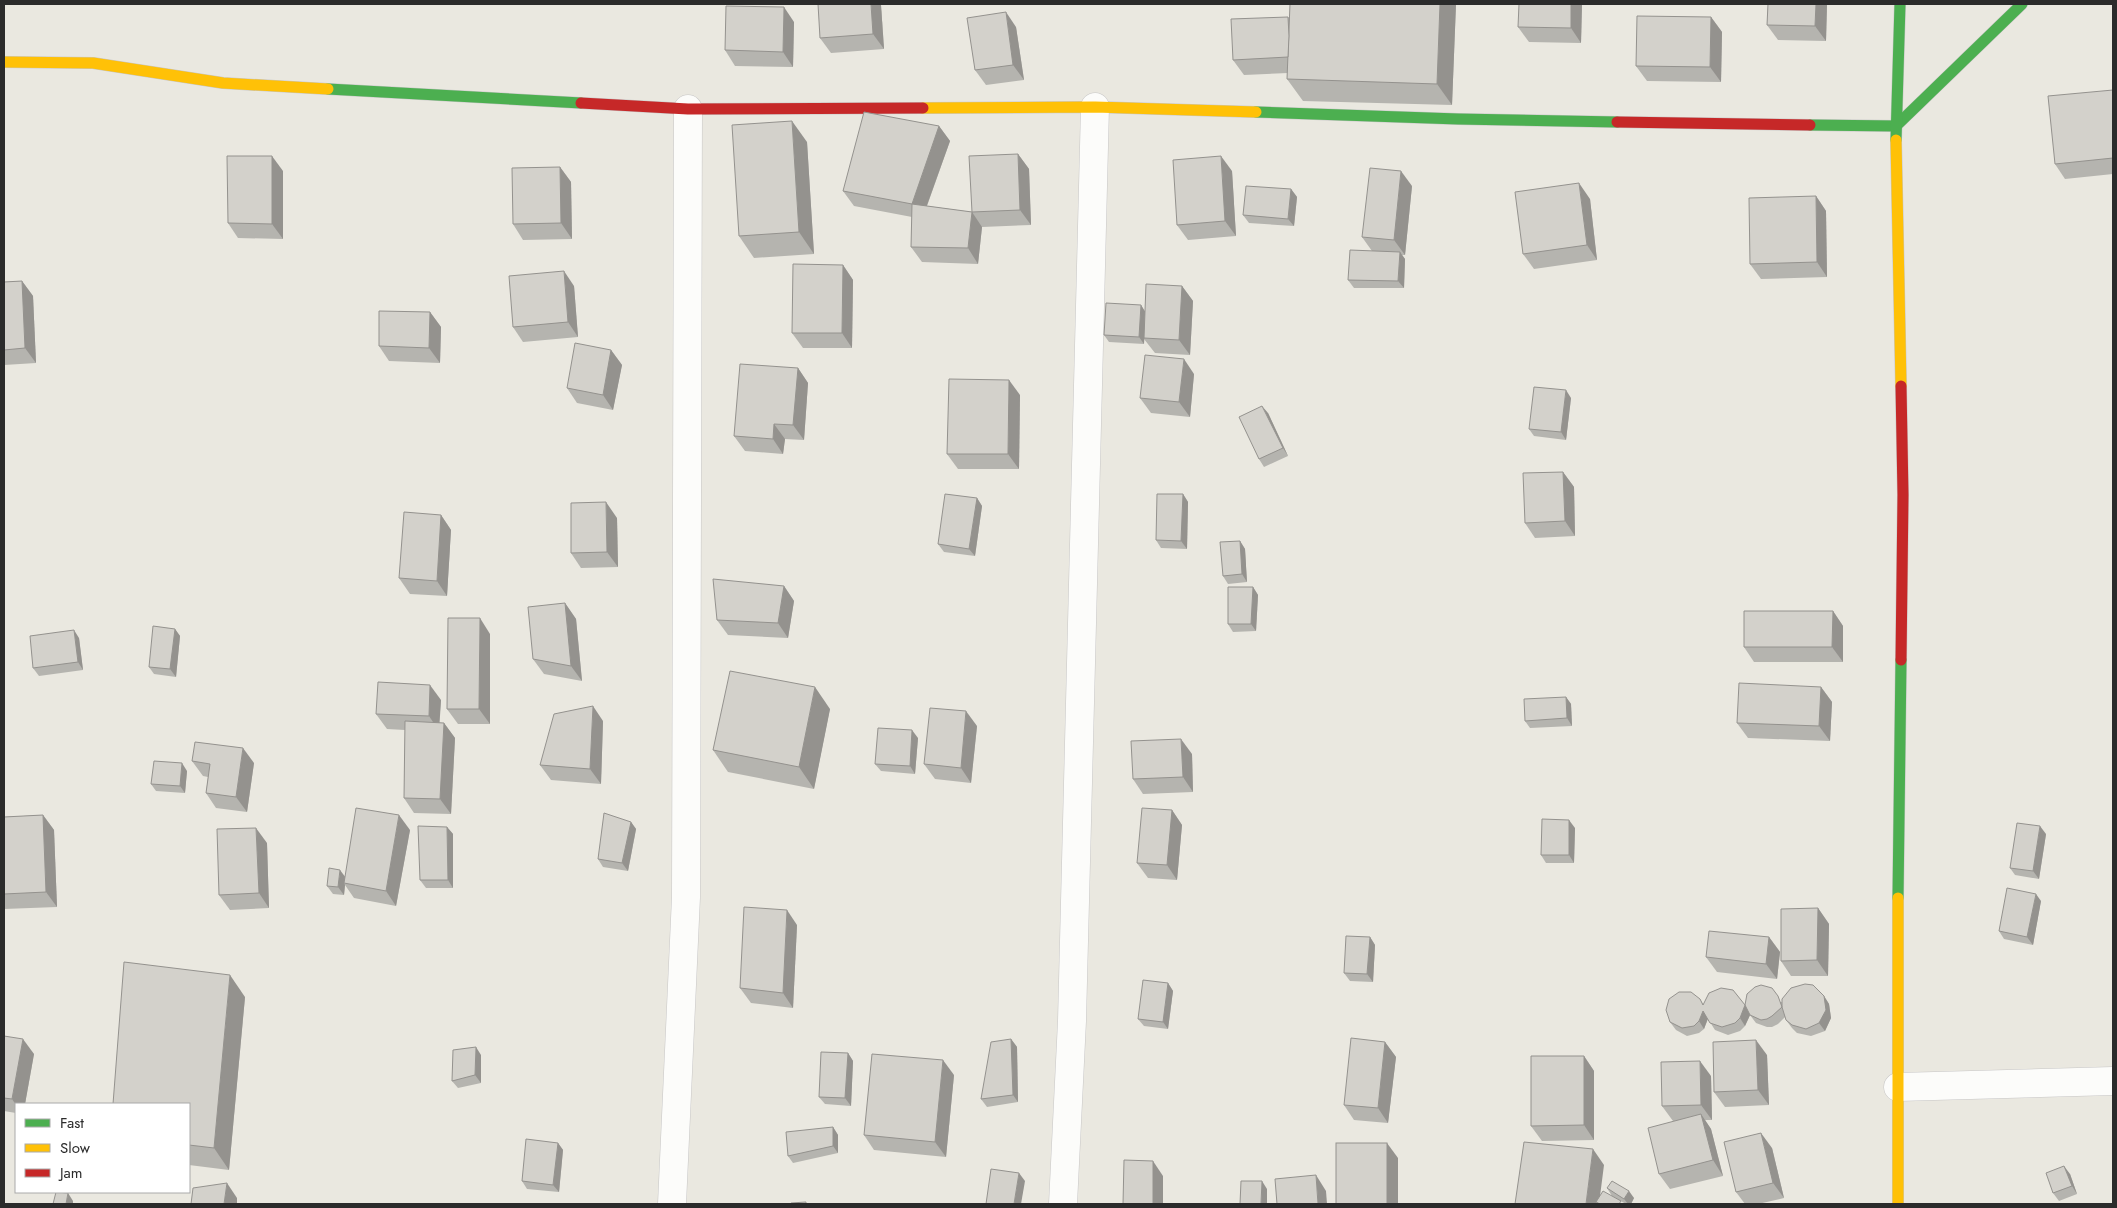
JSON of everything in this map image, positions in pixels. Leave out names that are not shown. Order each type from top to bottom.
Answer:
[{"type":"street","points":[[1898,1204],[1897,950],[1903,495],[1896,126],[1900,4]]},
{"type":"street","points":[[4,62],[93,63],[222,83],[688,110],[1094,107],[1458,119],[1896,126],[2022,4]]},
{"type":"street","points":[[1063,1204],[1076,884],[1094,107]]},
{"type":"street","points":[[672,1204],[686,897],[688,110]]},
{"type":"street","points":[[1898,1087],[2113,1081]]},
{"type":"building","points":[[818,4],[871,4],[873,34],[820,38]]},
{"type":"building","points":[[1290,4],[1440,4],[1437,84],[1287,79]]},
{"type":"building","points":[[1519,4],[1571,4],[1571,28],[1518,27]]},
{"type":"building","points":[[1768,4],[1816,4],[1815,26],[1767,25]]},
{"type":"building","points":[[726,6],[784,7],[783,52],[725,50]]},
{"type":"building","points":[[1006,12],[1013,65],[975,70],[967,18]]},
{"type":"building","points":[[1637,16],[1711,17],[1710,67],[1636,66]]},
{"type":"building","points":[[1288,17],[1288,57],[1233,60],[1231,19]]},
{"type":"building","points":[[2113,90],[2113,158],[2055,164],[2048,96]]},
{"type":"building","points":[[864,112],[939,126],[912,204],[843,191]]},
{"type":"building","points":[[792,121],[799,232],[739,236],[732,125]]},
{"type":"building","points":[[1018,154],[1020,210],[972,212],[969,156]]},
{"type":"building","points":[[227,156],[272,156],[272,224],[228,223]]},
{"type":"building","points":[[1221,156],[1225,221],[1177,225],[1173,160]]},
{"type":"building","points":[[560,167],[561,223],[513,224],[512,168]]},
{"type":"building","points":[[1370,168],[1401,171],[1394,240],[1362,237]]},
{"type":"building","points":[[1579,183],[1587,245],[1523,254],[1515,192]]},
{"type":"building","points":[[1246,186],[1291,189],[1288,219],[1243,215]]},
{"type":"building","points":[[1816,196],[1817,262],[1750,264],[1749,198]]},
{"type":"building","points":[[912,204],[972,212],[968,248],[911,247]]},
{"type":"building","points":[[1350,250],[1400,252],[1398,281],[1348,280]]},
{"type":"building","points":[[793,264],[843,265],[842,333],[792,333]]},
{"type":"building","points":[[564,271],[568,322],[513,327],[509,276]]},
{"type":"building","points":[[22,281],[25,348],[4,350],[4,282]]},
{"type":"building","points":[[1146,284],[1182,286],[1179,340],[1144,338]]},
{"type":"building","points":[[1106,303],[1141,305],[1139,337],[1104,335]]},
{"type":"building","points":[[379,311],[430,312],[429,348],[379,346]]},
{"type":"building","points":[[575,343],[611,350],[603,395],[567,388]]},
{"type":"building","points":[[1145,355],[1184,359],[1179,402],[1140,398]]},
{"type":"building","points":[[740,364],[798,368],[793,425],[774,424],[773,439],[734,436]]},
{"type":"building","points":[[949,379],[1009,380],[1008,454],[947,454]]},
{"type":"building","points":[[1534,387],[1566,390],[1561,432],[1529,429]]},
{"type":"building","points":[[1262,406],[1283,448],[1259,459],[1239,417]]},
{"type":"building","points":[[1563,472],[1565,521],[1525,523],[1523,473]]},
{"type":"building","points":[[945,494],[977,498],[969,549],[938,544]]},
{"type":"building","points":[[1157,494],[1183,494],[1181,541],[1156,540]]},
{"type":"building","points":[[606,502],[607,552],[571,553],[571,503]]},
{"type":"building","points":[[404,512],[441,515],[437,581],[399,578]]},
{"type":"building","points":[[1240,541],[1242,574],[1223,576],[1220,542]]},
{"type":"building","points":[[713,579],[784,586],[778,623],[717,620]]},
{"type":"building","points":[[1228,587],[1253,587],[1251,624],[1228,624]]},
{"type":"building","points":[[565,603],[571,666],[533,659],[528,607]]},
{"type":"building","points":[[1744,611],[1833,611],[1832,647],[1744,647]]},
{"type":"building","points":[[448,618],[480,618],[479,709],[447,709]]},
{"type":"building","points":[[153,626],[175,629],[170,669],[149,667]]},
{"type":"building","points":[[74,630],[78,662],[33,668],[30,636]]},
{"type":"building","points":[[730,671],[815,687],[799,767],[713,750]]},
{"type":"building","points":[[378,682],[430,685],[429,716],[376,714]]},
{"type":"building","points":[[1739,683],[1821,687],[1819,726],[1737,723]]},
{"type":"building","points":[[1566,697],[1567,718],[1525,721],[1524,699]]},
{"type":"building","points":[[593,706],[590,769],[540,765],[554,714]]},
{"type":"building","points":[[930,708],[966,711],[961,768],[924,764]]},
{"type":"building","points":[[405,721],[444,723],[440,799],[404,798]]},
{"type":"building","points":[[878,728],[912,730],[910,766],[875,764]]},
{"type":"building","points":[[1181,739],[1183,777],[1133,779],[1131,741]]},
{"type":"building","points":[[195,742],[243,748],[236,797],[206,793],[210,764],[192,761]]},
{"type":"building","points":[[154,761],[182,763],[180,786],[151,784]]},
{"type":"building","points":[[356,808],[399,815],[386,891],[344,883]]},
{"type":"building","points":[[1142,808],[1172,810],[1167,865],[1137,863]]},
{"type":"building","points":[[604,813],[631,822],[622,863],[598,859]]},
{"type":"building","points":[[43,815],[46,892],[4,894],[4,817]]},
{"type":"building","points":[[1542,819],[1569,820],[1569,855],[1541,855]]},
{"type":"building","points":[[2017,823],[2040,826],[2033,871],[2010,868]]},
{"type":"building","points":[[418,826],[447,827],[448,880],[420,880]]},
{"type":"building","points":[[256,828],[259,893],[219,895],[217,829]]},
{"type":"building","points":[[329,868],[340,870],[338,887],[327,886]]},
{"type":"building","points":[[2007,888],[2036,894],[2027,937],[1999,931]]},
{"type":"building","points":[[744,907],[787,910],[783,993],[740,988]]},
{"type":"building","points":[[1818,908],[1817,960],[1781,961],[1781,909]]},
{"type":"building","points":[[1709,931],[1769,937],[1766,964],[1706,957]]},
{"type":"building","points":[[1346,936],[1370,937],[1367,974],[1344,973]]},
{"type":"building","points":[[124,962],[230,975],[214,1148],[190,1145],[190,1103],[113,1103]]},
{"type":"building","points":[[1143,980],[1168,983],[1163,1022],[1138,1019]]},
{"type":"building","points":[[1805,984],[1813,985],[1824,996],[1826,1010],[1819,1023],[1806,1029],[1792,1025],[1786,1020],[1782,999],[1791,988]]},
{"type":"building","points":[[1761,985],[1772,988],[1778,996],[1782,1007],[1772,1016],[1761,1020],[1750,1015],[1745,1005],[1747,994],[1755,987]]},
{"type":"building","points":[[1721,988],[1733,990],[1745,1005],[1740,1018],[1735,1023],[1722,1027],[1710,1023],[1703,1011],[1699,1021],[1694,1026],[1682,1028],[1670,1022],[1666,1010],[1669,999],[1679,992],[1691,992],[1700,999],[1703,1005],[1709,993]]},
{"type":"building","points":[[4,1036],[23,1039],[12,1099],[4,1098]]},
{"type":"building","points":[[1351,1038],[1385,1042],[1378,1108],[1344,1105]]},
{"type":"building","points":[[1011,1039],[1013,1095],[981,1099],[991,1042]]},
{"type":"building","points":[[1756,1040],[1758,1090],[1714,1092],[1713,1042]]},
{"type":"building","points":[[476,1047],[475,1075],[452,1081],[453,1050]]},
{"type":"building","points":[[821,1052],[848,1053],[845,1098],[819,1097]]},
{"type":"building","points":[[872,1054],[943,1060],[935,1142],[864,1135]]},
{"type":"building","points":[[1531,1056],[1584,1056],[1584,1125],[1531,1126]]},
{"type":"building","points":[[1700,1061],[1701,1105],[1662,1106],[1661,1062]]},
{"type":"building","points":[[1701,1114],[1713,1160],[1659,1174],[1648,1128]]},
{"type":"building","points":[[833,1127],[833,1146],[788,1156],[786,1132]]},
{"type":"building","points":[[1761,1133],[1773,1183],[1736,1192],[1724,1142]]},
{"type":"building","points":[[526,1139],[558,1143],[553,1185],[522,1181]]},
{"type":"building","points":[[1524,1142],[1593,1149],[1586,1204],[1515,1204]]},
{"type":"building","points":[[1336,1143],[1387,1143],[1387,1204],[1336,1204]]},
{"type":"building","points":[[1124,1160],[1153,1161],[1153,1204],[1123,1204]]},
{"type":"building","points":[[2064,1166],[2072,1186],[2053,1193],[2046,1173]]},
{"type":"building","points":[[991,1169],[1019,1173],[1014,1204],[986,1204]]},
{"type":"building","points":[[1316,1175],[1318,1204],[1277,1204],[1275,1179]]},
{"type":"building","points":[[1241,1181],[1262,1181],[1261,1204],[1240,1204]]},
{"type":"building","points":[[1612,1181],[1629,1191],[1624,1199],[1607,1188]]},
{"type":"building","points":[[227,1183],[224,1204],[191,1204],[193,1188]]},
{"type":"building","points":[[1603,1191],[1621,1201],[1619,1204],[1600,1204],[1596,1202]]},
{"type":"building","points":[[56,1193],[68,1193],[66,1204],[53,1204]]},
{"type":"building","points":[[806,1202],[806,1204],[791,1204],[791,1203]]},
{"type":"traffic: fast","points":[[1896,140],[1900,4]]},
{"type":"traffic: fast","points":[[1810,125],[1896,126],[2022,4]]},
{"type":"traffic: fast","points":[[328,89],[581,103]]},
{"type":"traffic: fast","points":[[1256,112],[1617,122]]},
{"type":"traffic: fast","points":[[1898,898],[1901,660]]},
{"type":"traffic: slow","points":[[4,62],[93,63],[223,83],[328,89]]},
{"type":"traffic: slow","points":[[923,108],[1095,107],[1256,112]]},
{"type":"traffic: slow","points":[[1896,140],[1901,386]]},
{"type":"traffic: slow","points":[[1898,898],[1898,1204]]},
{"type":"traffic: jam","points":[[581,103],[688,109],[923,108]]},
{"type":"traffic: jam","points":[[1617,122],[1810,125]]},
{"type":"traffic: jam","points":[[1901,386],[1903,495],[1901,660]]}]
